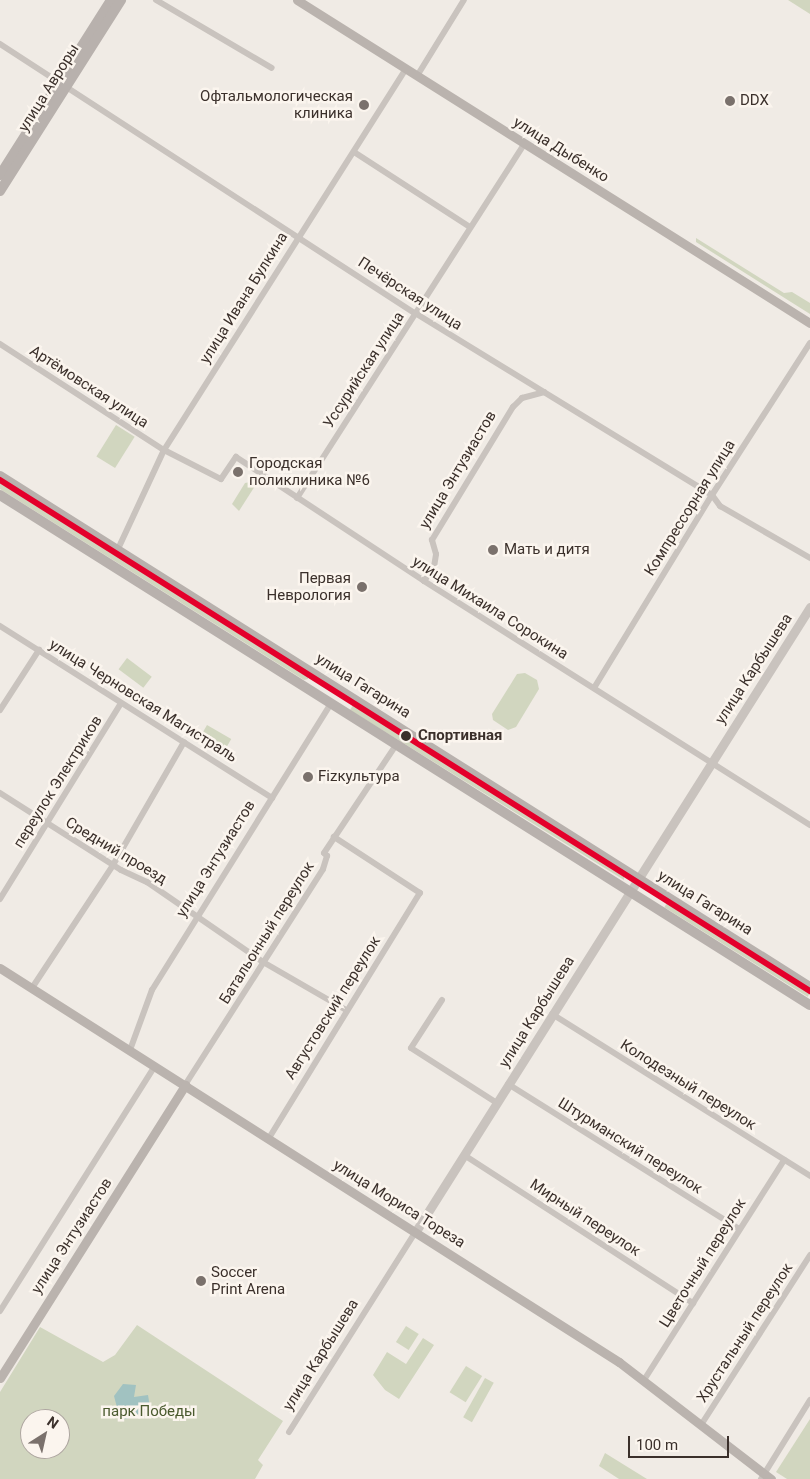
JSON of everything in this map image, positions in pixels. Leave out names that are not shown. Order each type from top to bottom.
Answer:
[{"type":"main road","name":"улица Авроры","points":[[0,190],[111,0]]},
{"type":"main road","name":"улица Авроры","points":[[0,175],[121,0]]},
{"type":"main road","name":"улица Дыбенко","points":[[297,0],[810,323]]},
{"type":"main road","name":"улица Гагарина","points":[[0,476],[810,987]]},
{"type":"main road","name":"улица Гагарина","points":[[0,495],[810,1005]]},
{"type":"main road","name":"улица Энтузиастов","points":[[331,704],[340,689]]},
{"type":"main road","points":[[656,908],[664,895]]},
{"type":"main road","name":"улица Мориса Тореза","points":[[0,968],[416,1231],[644,1380],[765,1477]]},
{"type":"main road","name":"улица Энтузиастов","points":[[0,1378],[185,1085]]},
{"type":"street","points":[[156,0],[272,68]]},
{"type":"street","points":[[417,76],[464,0]]},
{"type":"street","name":"Печёрская улица","points":[[0,44],[415,313],[712,495],[720,506],[810,558]]},
{"type":"street","name":"улица Ивана Булкина","points":[[118,549],[164,450],[406,68]]},
{"type":"street","name":"Уссурийская улица","points":[[297,498],[525,143]]},
{"type":"street","points":[[354,152],[470,227]]},
{"type":"street","name":"Компрессорная улица","points":[[594,688],[712,495],[810,343]]},
{"type":"street","name":"Артёмовская улица","points":[[0,344],[164,450]]},
{"type":"street","name":"улица Энтузиастов","points":[[424,581],[434,567],[436,554],[432,540],[513,407],[522,398],[544,392]]},
{"type":"street","name":"улица Михаила Сорокина","points":[[164,450],[221,479],[236,457],[424,581],[810,825]]},
{"type":"street","name":"улица Карбышева","points":[[289,1432],[810,607]]},
{"type":"street","name":"улица Черновская Магистраль","points":[[0,626],[272,798]]},
{"type":"street","points":[[0,710],[39,650]]},
{"type":"street","name":"переулок Электриков","points":[[0,899],[122,703]]},
{"type":"street","name":"улица Энтузиастов","points":[[130,1050],[146,1001],[331,704]]},
{"type":"street","points":[[32,988],[113,865],[184,742]]},
{"type":"street","name":"Батальонный переулок","points":[[185,1085],[323,869],[327,856],[324,853],[396,745]]},
{"type":"street","name":"Средний проезд","points":[[0,793],[113,865],[147,882],[263,962],[346,1010]]},
{"type":"street","name":"Августовский переулок","points":[[269,1138],[346,1010],[420,893],[334,837]]},
{"type":"street","points":[[442,1000],[412,1048],[497,1103]]},
{"type":"street","name":"Колодезный переулок","points":[[552,1014],[810,1176]]},
{"type":"street","name":"улица Энтузиастов","points":[[0,1312],[155,1066]]},
{"type":"street","name":"Штурманский переулок","points":[[508,1084],[739,1229]]},
{"type":"street","name":"Мирный переулок","points":[[464,1155],[693,1303]]},
{"type":"street","name":"Цветочный переулок","points":[[644,1380],[784,1160]]},
{"type":"street","name":"Хрустальный переулок","points":[[701,1425],[810,1255]]},
{"type":"street","points":[[765,1477],[810,1400]]},
{"type":"green space","points":[[788,0],[810,0],[810,14]]},
{"type":"green space","points":[[696,238],[784,293],[792,292],[810,303],[810,314],[696,242]]},
{"type":"green space","points":[[116,425],[135,437],[115,468],[96,456]]},
{"type":"green space","points":[[0,482],[308,675],[308,679],[304,680],[0,489]]},
{"type":"green space","points":[[250,482],[255,486],[239,511],[232,504],[245,483]]},
{"type":"green space","points":[[127,658],[152,677],[143,688],[119,669]]},
{"type":"green space","points":[[525,673],[537,680],[539,689],[516,727],[508,730],[493,720],[492,714],[517,674]]},
{"type":"green space","points":[[353,705],[624,876],[624,880],[350,710]]},
{"type":"green space","points":[[207,725],[231,739],[225,750],[200,736]]},
{"type":"green space","points":[[667,903],[810,992],[808,997],[664,907]]},
{"type":"green space","name":"парк Победы","points":[[137,1325],[283,1421],[258,1460],[263,1465],[255,1479],[0,1479],[0,1392],[40,1327],[103,1362],[115,1355]]},
{"type":"green space","points":[[406,1326],[419,1334],[409,1350],[396,1342]]},
{"type":"green space","points":[[423,1338],[434,1345],[399,1399],[385,1390],[373,1375],[387,1352],[406,1364]]},
{"type":"green space","points":[[466,1366],[482,1376],[466,1402],[450,1392]]},
{"type":"green space","points":[[485,1378],[494,1383],[472,1422],[463,1417]]},
{"type":"green space","points":[[810,1419],[810,1479],[787,1479],[776,1472]]},
{"type":"green space","points":[[605,1453],[647,1479],[619,1479],[599,1466]]},
{"type":"water","points":[[123,1384],[136,1385],[134,1397],[148,1395],[150,1407],[134,1417],[125,1419],[119,1415],[114,1396]]},
{"type":"transit line","points":[[0,480],[810,991]]},
{"type":"place","name":"DDX","points":[[730,101]]},
{"type":"place","name":"Офтальмологическая клиника","points":[[364,105]]},
{"type":"place","name":"Городская поликлиника №6","points":[[238,472]]},
{"type":"place","name":"Мать и дитя","points":[[493,550]]},
{"type":"place","name":"Первая Неврология","points":[[362,587]]},
{"type":"place","name":"Спортивная","points":[[406,736]]},
{"type":"place","name":"Fizкультура","points":[[308,777]]},
{"type":"place","name":"Soccer Print Arena","points":[[201,1281]]}]
